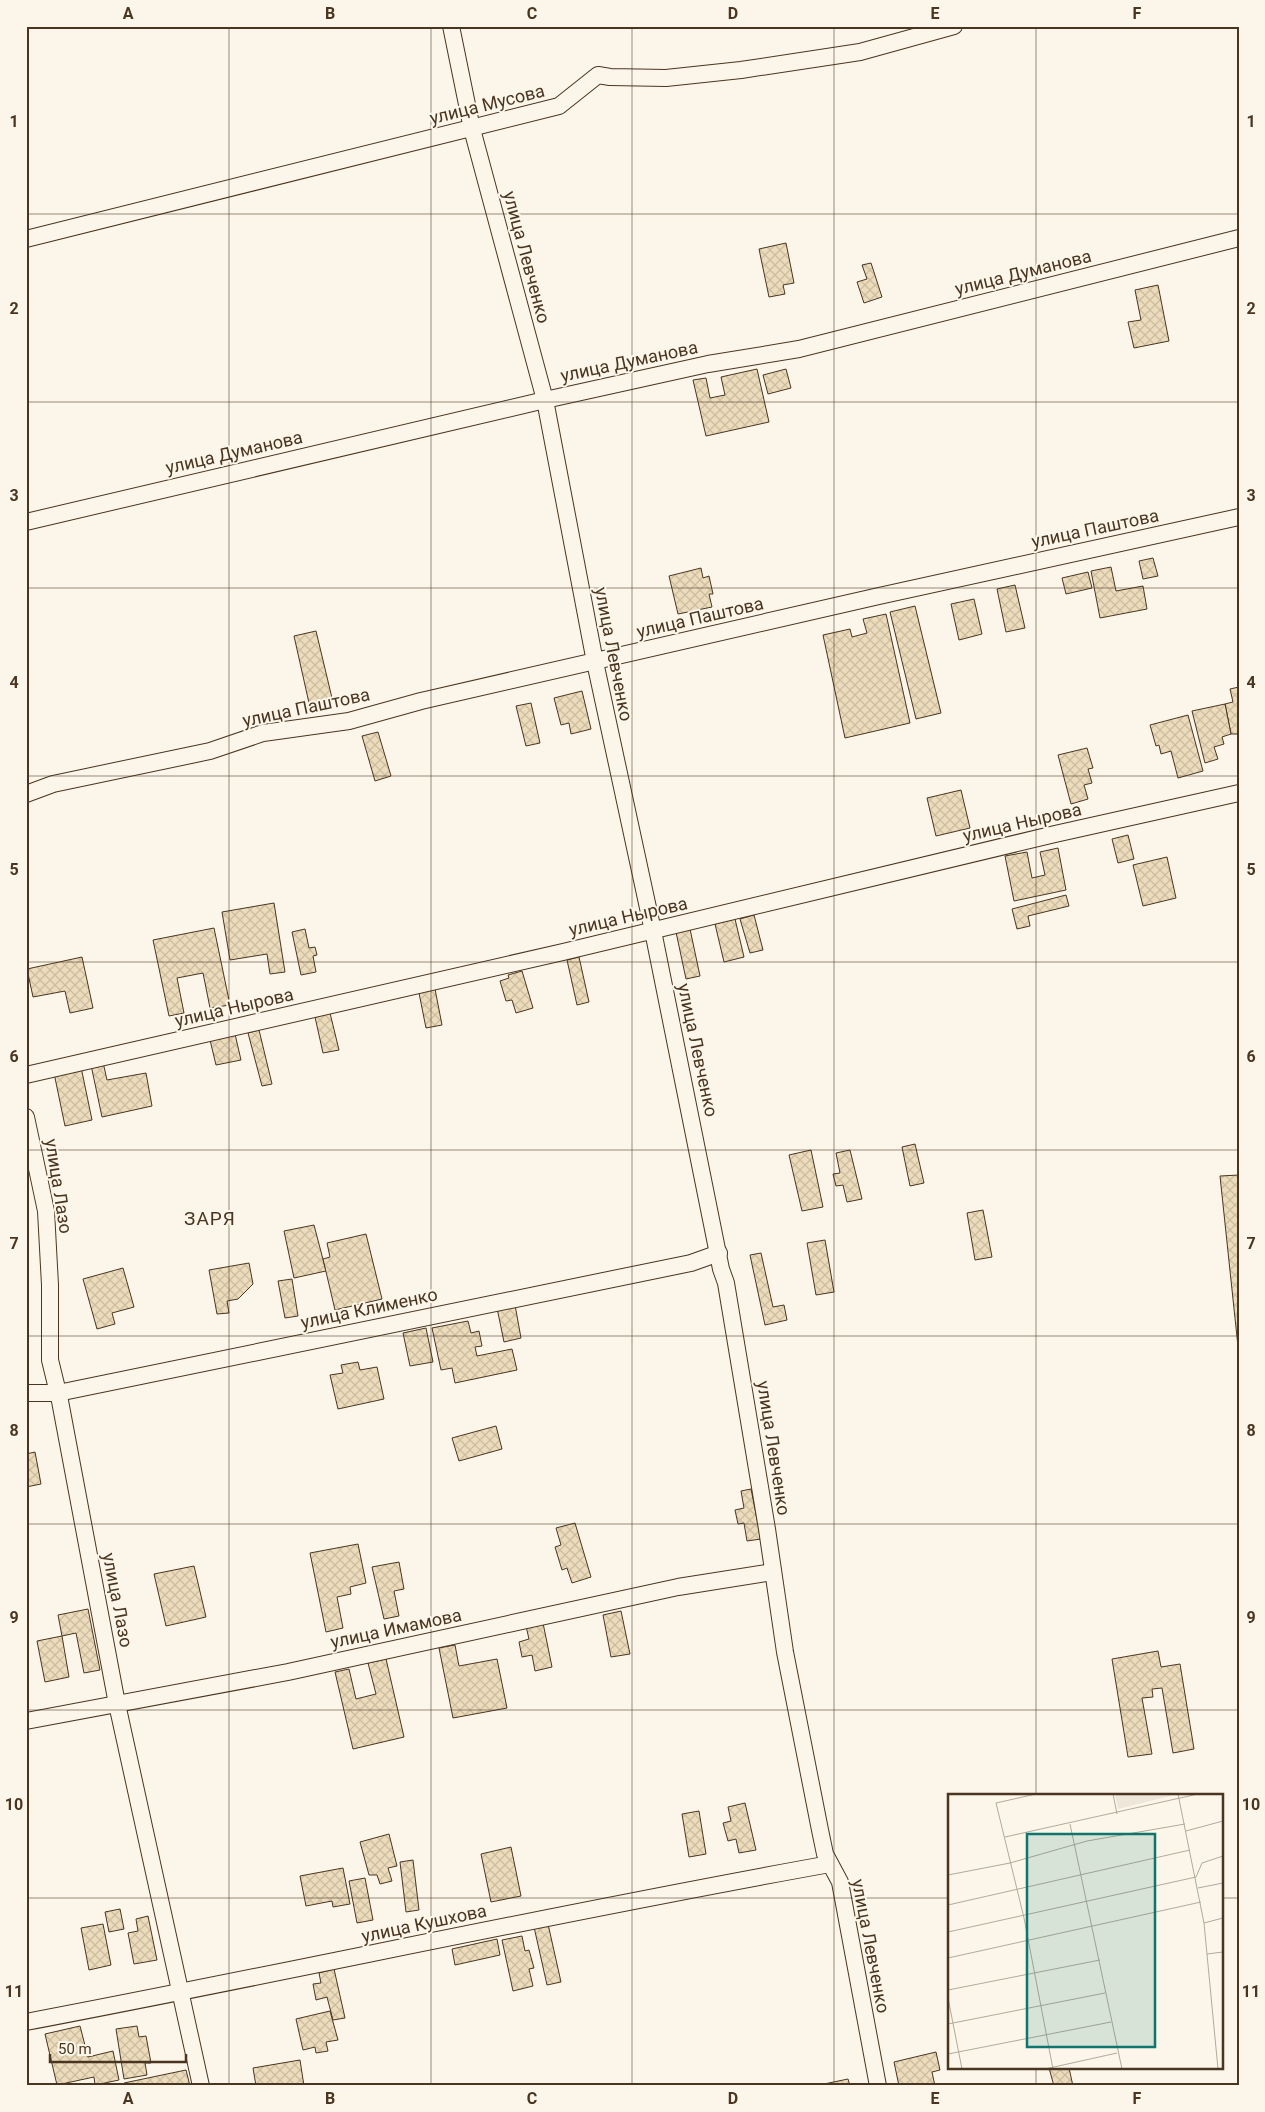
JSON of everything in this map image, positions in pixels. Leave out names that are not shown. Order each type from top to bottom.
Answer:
[{"type":"street","name":"улица Левченко","points":[[451,26],[472,129],[545,400],[595,662],[653,931],[721,1269],[726,1283],[785,1652],[825,1854],[840,1882],[878,2086]]},
{"type":"street","name":"улица Мусова","points":[[26,239],[559,106],[598,75],[666,78],[741,70],[860,52],[954,26]]},
{"type":"street","name":"улица Думанова","points":[[26,522],[545,400],[708,364],[799,349],[1239,238]]},
{"type":"street","name":"улица Паштова","points":[[26,794],[53,784],[210,751],[263,733],[349,721],[421,701],[1239,517]]},
{"type":"street","name":"улица Нырова","points":[[26,1075],[653,931],[1055,834],[1239,793]]},
{"type":"street","name":"улица Лазо","points":[[26,1117],[46,1211],[50,1285],[50,1360],[58,1392],[117,1704],[201,2086]]},
{"type":"street","name":"улица Клименко","points":[[26,1393],[58,1392],[691,1263],[719,1253]]},
{"type":"street","name":"улица Имамова","points":[[26,1721],[307,1668],[678,1587],[773,1572]]},
{"type":"street","name":"улица Кушхова","points":[[26,2022],[181,1993],[637,1900],[830,1864]]},
{"type":"building","points":[[786,243],[794,283],[783,285],[785,294],[769,297],[759,249]]},
{"type":"building","points":[[871,263],[882,297],[864,303],[857,282],[867,279],[862,265]]},
{"type":"building","points":[[1158,285],[1169,341],[1134,348],[1128,322],[1141,320],[1135,290]]},
{"type":"building","points":[[757,369],[769,422],[706,436],[693,380],[706,378],[710,398],[725,395],[721,377]]},
{"type":"building","points":[[786,369],[791,388],[768,394],[763,375]]},
{"type":"building","points":[[1153,558],[1158,576],[1143,579],[1139,561]]},
{"type":"building","points":[[1111,567],[1116,591],[1143,586],[1147,609],[1100,618],[1091,571]]},
{"type":"building","points":[[701,568],[703,578],[709,576],[713,594],[709,594],[712,607],[678,614],[669,576]]},
{"type":"building","points":[[1088,572],[1092,588],[1066,594],[1062,578]]},
{"type":"building","points":[[1015,585],[1025,628],[1006,632],[997,589]]},
{"type":"building","points":[[974,599],[982,634],[959,640],[951,604]]},
{"type":"building","points":[[915,606],[941,713],[916,719],[890,612]]},
{"type":"building","points":[[886,614],[910,723],[845,738],[823,635],[850,629],[852,637],[867,633],[863,619]]},
{"type":"building","points":[[316,631],[332,698],[309,703],[294,636]]},
{"type":"building","points":[[1239,687],[1239,734],[1231,734],[1225,704],[1233,702],[1230,689]]},
{"type":"building","points":[[582,691],[591,729],[571,734],[569,723],[561,725],[554,698]]},
{"type":"building","points":[[531,703],[540,743],[526,746],[516,706]]},
{"type":"building","points":[[1225,704],[1231,734],[1222,737],[1224,744],[1214,747],[1218,759],[1205,763],[1192,711]]},
{"type":"building","points":[[1188,715],[1203,771],[1178,778],[1171,751],[1161,754],[1159,745],[1156,746],[1150,725]]},
{"type":"building","points":[[378,732],[391,776],[375,781],[362,736]]},
{"type":"building","points":[[1087,748],[1093,768],[1088,769],[1092,783],[1084,785],[1088,799],[1071,804],[1058,755]]},
{"type":"building","points":[[961,790],[970,828],[936,836],[927,798]]},
{"type":"building","points":[[1128,835],[1134,859],[1118,863],[1112,839]]},
{"type":"building","points":[[1058,848],[1066,890],[1014,901],[1005,856],[1027,852],[1032,878],[1045,875],[1040,852]]},
{"type":"building","points":[[1167,857],[1176,898],[1143,906],[1133,865]]},
{"type":"building","points":[[1066,895],[1069,906],[1028,916],[1030,926],[1017,929],[1012,909]]},
{"type":"building","points":[[274,903],[285,972],[270,974],[267,954],[230,960],[222,912]]},
{"type":"building","points":[[754,915],[763,950],[750,953],[740,919]]},
{"type":"building","points":[[735,919],[744,957],[724,962],[715,924]]},
{"type":"building","points":[[214,928],[230,1005],[210,1008],[203,973],[177,978],[184,1013],[169,1016],[153,940]]},
{"type":"building","points":[[305,929],[309,948],[315,947],[317,955],[313,956],[316,972],[301,975],[292,932]]},
{"type":"building","points":[[690,929],[700,976],[686,979],[676,932]]},
{"type":"building","points":[[82,957],[93,1008],[70,1013],[65,991],[33,997],[27,969]]},
{"type":"building","points":[[579,957],[589,1002],[577,1005],[567,960]]},
{"type":"building","points":[[522,971],[533,1008],[516,1013],[512,1000],[506,1001],[500,981],[509,978],[508,975]]},
{"type":"building","points":[[435,989],[442,1025],[426,1028],[419,993]]},
{"type":"building","points":[[330,1013],[339,1050],[323,1053],[315,1017]]},
{"type":"building","points":[[259,1030],[272,1084],[262,1086],[248,1033]]},
{"type":"building","points":[[235,1034],[241,1060],[216,1065],[210,1040]]},
{"type":"building","points":[[103,1062],[107,1080],[146,1073],[152,1106],[102,1117],[91,1065]]},
{"type":"building","points":[[81,1067],[92,1120],[65,1126],[54,1073]]},
{"type":"building","points":[[915,1144],[924,1183],[910,1186],[902,1147]]},
{"type":"building","points":[[811,1150],[823,1207],[802,1211],[789,1155]]},
{"type":"building","points":[[850,1150],[862,1199],[847,1202],[843,1185],[836,1186],[833,1174],[840,1173],[836,1153]]},
{"type":"building","points":[[1239,1175],[1239,1356],[1220,1176]]},
{"type":"building","points":[[983,1210],[992,1257],[975,1260],[967,1213]]},
{"type":"building","points":[[314,1225],[326,1271],[294,1278],[284,1231]]},
{"type":"building","points":[[366,1234],[382,1299],[335,1310],[323,1259],[330,1257],[327,1243]]},
{"type":"building","points":[[825,1240],[834,1292],[816,1295],[807,1243]]},
{"type":"building","points":[[761,1253],[773,1307],[784,1305],[787,1320],[765,1325],[750,1255]]},
{"type":"building","points":[[249,1263],[253,1284],[238,1299],[227,1301],[229,1313],[217,1314],[209,1270]]},
{"type":"building","points":[[123,1268],[134,1307],[112,1313],[115,1324],[97,1329],[83,1279]]},
{"type":"building","points":[[292,1279],[298,1316],[285,1318],[278,1281]]},
{"type":"building","points":[[515,1305],[521,1338],[504,1342],[497,1308]]},
{"type":"building","points":[[468,1321],[471,1333],[479,1331],[482,1346],[475,1347],[477,1356],[512,1349],[517,1370],[455,1383],[452,1368],[441,1370],[432,1328]]},
{"type":"building","points":[[426,1328],[433,1362],[410,1366],[403,1333]]},
{"type":"building","points":[[358,1362],[360,1370],[377,1367],[384,1399],[338,1409],[330,1375],[343,1373],[341,1365]]},
{"type":"building","points":[[496,1426],[502,1449],[459,1461],[452,1438]]},
{"type":"building","points":[[35,1452],[41,1484],[26,1487],[26,1454]]},
{"type":"building","points":[[751,1489],[761,1539],[747,1541],[744,1523],[738,1524],[735,1510],[744,1508],[741,1491]]},
{"type":"building","points":[[575,1523],[591,1577],[572,1583],[567,1568],[562,1570],[555,1547],[561,1545],[556,1528]]},
{"type":"building","points":[[358,1544],[366,1583],[350,1587],[351,1594],[337,1597],[343,1628],[326,1632],[310,1553]]},
{"type":"building","points":[[399,1562],[404,1589],[394,1591],[399,1616],[384,1619],[372,1567]]},
{"type":"building","points":[[194,1566],[206,1617],[166,1626],[154,1574]]},
{"type":"building","points":[[88,1609],[100,1670],[84,1673],[76,1633],[62,1636],[58,1615]]},
{"type":"building","points":[[621,1611],[630,1654],[611,1657],[603,1615]]},
{"type":"building","points":[[543,1623],[552,1667],[535,1671],[532,1655],[522,1657],[519,1642],[529,1639],[526,1626]]},
{"type":"building","points":[[62,1636],[69,1677],[45,1682],[37,1641]]},
{"type":"building","points":[[455,1645],[459,1666],[497,1659],[507,1708],[453,1718],[439,1648]]},
{"type":"building","points":[[1158,1651],[1161,1667],[1180,1664],[1194,1749],[1173,1753],[1162,1688],[1152,1689],[1153,1697],[1142,1698],[1152,1754],[1128,1757],[1112,1659]]},
{"type":"building","points":[[386,1659],[404,1737],[353,1749],[335,1672],[349,1669],[356,1699],[376,1694],[368,1663]]},
{"type":"building","points":[[745,1803],[756,1850],[739,1853],[736,1839],[728,1841],[723,1823],[731,1821],[728,1807]]},
{"type":"building","points":[[699,1811],[706,1854],[689,1857],[682,1814]]},
{"type":"building","points":[[389,1834],[397,1866],[388,1868],[392,1881],[380,1884],[377,1875],[369,1875],[360,1842]]},
{"type":"building","points":[[511,1847],[521,1896],[491,1902],[481,1854]]},
{"type":"building","points":[[413,1860],[419,1910],[406,1912],[400,1862]]},
{"type":"building","points":[[343,1868],[350,1904],[333,1907],[332,1901],[306,1906],[300,1876]]},
{"type":"building","points":[[365,1878],[373,1920],[357,1923],[349,1881]]},
{"type":"building","points":[[120,1909],[124,1929],[109,1932],[105,1912]]},
{"type":"building","points":[[148,1916],[157,1960],[134,1964],[128,1933],[138,1931],[136,1919]]},
{"type":"building","points":[[103,1924],[111,1965],[89,1970],[81,1928]]},
{"type":"building","points":[[548,1924],[561,1982],[547,1985],[534,1927]]},
{"type":"building","points":[[522,1936],[525,1951],[529,1950],[534,1968],[529,1969],[533,1986],[513,1991],[502,1940]]},
{"type":"building","points":[[497,1939],[500,1955],[455,1965],[452,1949]]},
{"type":"building","points":[[334,1969],[345,2018],[333,2020],[327,1997],[316,2000],[313,1984],[321,1983],[319,1973]]},
{"type":"building","points":[[330,2011],[338,2040],[326,2042],[328,2051],[316,2053],[315,2047],[303,2050],[296,2019]]},
{"type":"building","points":[[80,2026],[88,2057],[113,2051],[119,2080],[95,2085],[94,2077],[57,2085],[45,2034]]},
{"type":"building","points":[[137,2026],[139,2037],[146,2036],[151,2063],[145,2063],[147,2075],[124,2079],[116,2029]]},
{"type":"building","points":[[936,2052],[940,2070],[932,2072],[935,2086],[899,2086],[894,2062]]},
{"type":"building","points":[[300,2060],[304,2086],[256,2086],[253,2068]]},
{"type":"building","points":[[186,2070],[190,2086],[124,2086],[124,2083]]},
{"type":"building","points":[[1050,2070],[1069,2070],[1073,2086],[1054,2086]]},
{"type":"building","points":[[848,2079],[850,2086],[824,2086],[824,2084]]},
{"type":"district","name":"ЗАРЯ","points":[[210,1218]]}]
